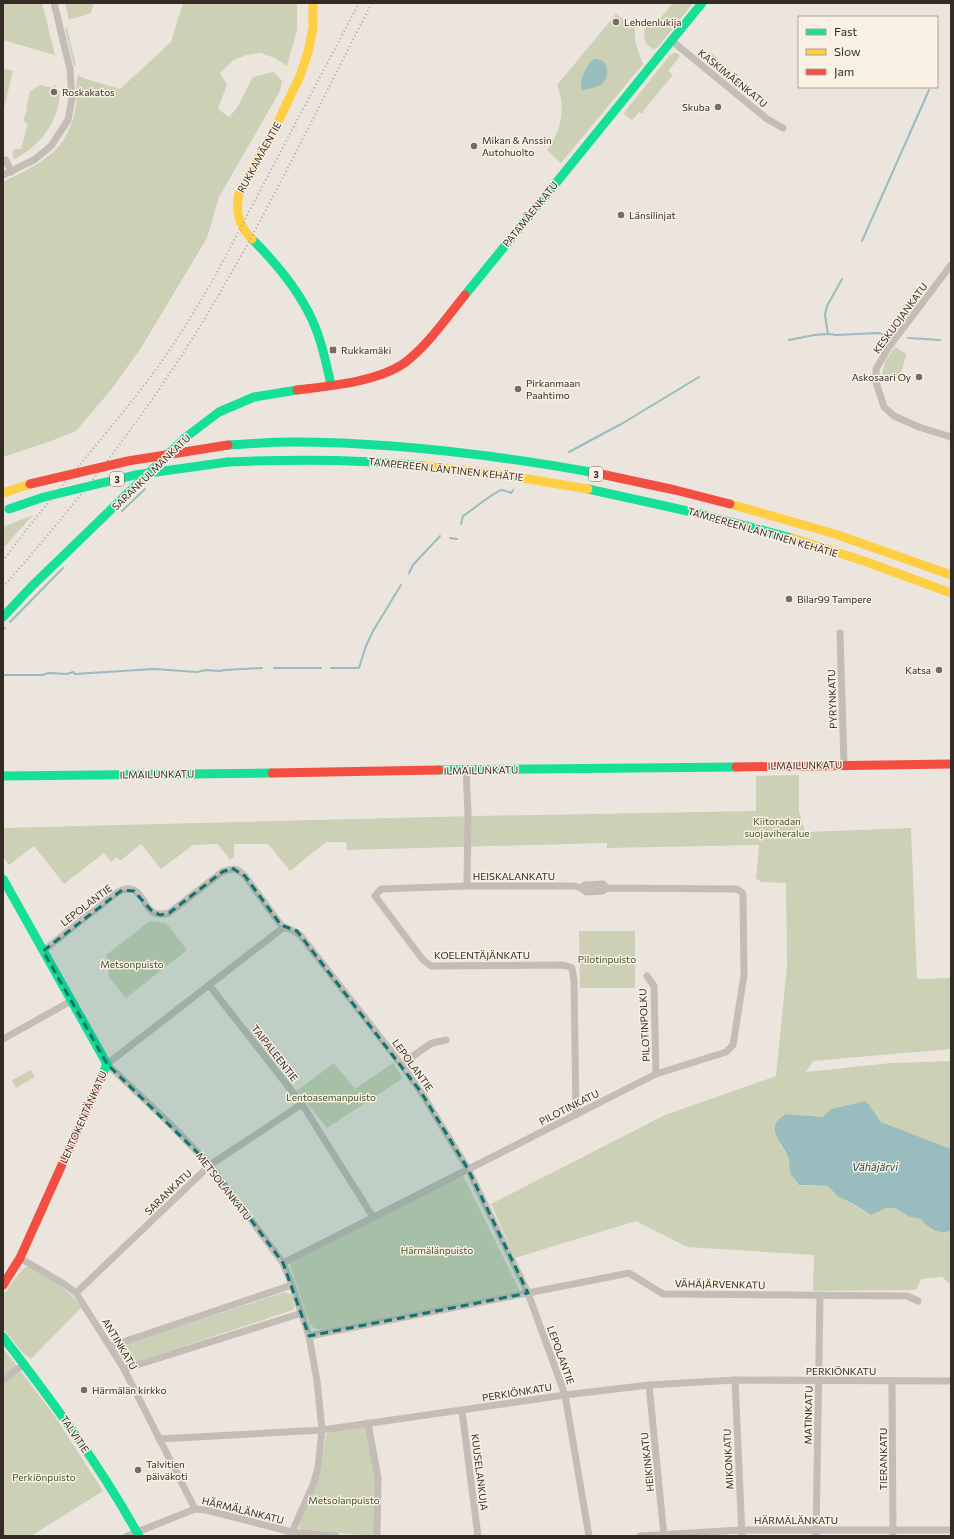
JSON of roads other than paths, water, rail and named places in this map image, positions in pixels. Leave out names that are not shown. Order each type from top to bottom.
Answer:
[{"type":"main road","name":"RUKKAMÄENTIE","points":[[314,3],[314,31],[307,57],[293,93],[280,120],[240,190],[237,211],[240,224],[244,231],[271,260],[297,294],[307,311],[324,350],[331,385]]},
{"type":"main road","name":"PATAMÄENKATU","points":[[331,385],[360,380],[388,372],[403,364],[420,350],[702,3]]},
{"type":"main road","name":"SARANKULMANKATU","points":[[3,617],[32,586],[186,437],[202,424],[219,412],[254,397],[331,385]]},
{"type":"main road","name":"TAMPEREEN LÄNTINEN KEHÄTIE","points":[[3,493],[30,484],[118,462],[185,450],[228,445],[300,442],[363,444],[435,449],[531,462],[634,482],[713,500],[797,522],[951,576]]},
{"type":"main road","name":"TAMPEREEN LÄNTINEN KEHÄTIE","points":[[6,510],[44,497],[135,475],[228,462],[300,459],[364,460],[473,470],[525,478],[623,496],[716,517],[791,538],[863,561],[951,593]]},
{"type":"main road","name":"ILMAILUNKATU","points":[[6,776],[951,764]]},
{"type":"main road","name":"METSOLANKATU","points":[[3,879],[107,1064]]},
{"type":"main road","name":"LENTOKENTÄNKATU","points":[[3,1285],[20,1258],[107,1064]]},
{"type":"main road","name":"TALVITIE","points":[[3,1337],[78,1437],[124,1509],[138,1534]]},
{"type":"street","points":[[3,175],[34,160],[51,146],[68,120],[72,90],[70,70],[54,3]]},
{"type":"street","name":"KASKIMÄENKATU","points":[[672,41],[767,119],[783,128]]},
{"type":"street","points":[[3,160],[6,160],[11,172]]},
{"type":"street","name":"KESKUOJANKATU","points":[[951,265],[889,347],[876,369],[876,382],[884,407],[894,416],[919,427],[951,437]]},
{"type":"street","name":"PYRYNKATU","points":[[840,633],[844,765]]},
{"type":"street","name":"HEISKALANKATU","points":[[466,770],[468,813],[467,886],[574,886],[581,888],[586,892],[603,891],[607,888],[736,889],[743,893],[743,897]]},
{"type":"street","name":"LEPOLANTIE","points":[[43,951],[122,890],[134,890],[150,910],[160,915],[169,913],[222,872],[232,868],[239,870],[245,876],[284,927],[297,931],[302,936],[401,1064],[420,1092],[468,1169],[528,1293],[565,1395],[589,1536]]},
{"type":"street","name":"KOELENTÄJÄNKATU","points":[[467,886],[381,889],[375,896],[423,960],[431,966],[561,965],[572,968],[574,980],[576,1115]]},
{"type":"street","name":"PILOTINKATU","points":[[283,1263],[656,1074],[726,1052],[733,1045],[744,975],[743,897]]},
{"type":"street","name":"LENTOKENTÄNKATU","points":[[107,1064],[284,927]]},
{"type":"street","name":"PILOTINPOLKU","points":[[647,976],[654,986],[656,1074]]},
{"type":"street","name":"TAIPALEENTIE","points":[[208,985],[302,1104],[373,1217]]},
{"type":"street","points":[[3,1039],[71,1001]]},
{"type":"street","points":[[401,1064],[432,1043],[446,1040]]},
{"type":"street","name":"METSOLANKATU","points":[[107,1064],[170,1124],[210,1165],[283,1263],[292,1285],[309,1336],[317,1381],[322,1430],[318,1468],[313,1485],[290,1534]]},
{"type":"street","name":"SARANKATU","points":[[76,1293],[210,1165],[302,1104]]},
{"type":"street","name":"ANTINKATU","points":[[20,1258],[64,1284],[76,1293],[124,1368],[195,1509]]},
{"type":"street","name":"VÄHÄJÄRVENKATU","points":[[528,1293],[630,1273],[663,1294],[907,1296],[918,1301]]},
{"type":"street","points":[[111,1346],[292,1285]]},
{"type":"street","points":[[309,1336],[528,1293]]},
{"type":"street","name":"MATINKATU","points":[[816,1533],[820,1295]]},
{"type":"street","points":[[124,1368],[302,1313]]},
{"type":"street","points":[[3,1380],[24,1364]]},
{"type":"street","name":"PERKIÖNKATU","points":[[159,1439],[322,1430],[565,1395],[649,1385],[735,1380],[818,1382],[951,1382]]},
{"type":"street","name":"MIKONKATU","points":[[735,1380],[742,1533]]},
{"type":"street","name":"TIERANKATU","points":[[892,1381],[893,1533]]},
{"type":"street","name":"HEIKINKATU","points":[[649,1385],[664,1535]]},
{"type":"street","name":"KUUSELANKUJA","points":[[462,1410],[478,1536]]},
{"type":"street","points":[[368,1424],[378,1478],[377,1536]]},
{"type":"street","name":"HÄRMÄLÄNKATU","points":[[127,1536],[138,1534],[195,1509],[206,1510],[290,1534],[336,1536]]},
{"type":"street","name":"HÄRMÄLÄNKATU","points":[[640,1536],[742,1533],[893,1533],[951,1530]]},
{"type":"water","points":[[594,59],[600,60],[605,64],[607,74],[605,80],[603,83],[590,89],[582,90],[582,78],[591,61]]},
{"type":"water","name":"Vähäjärvi","points":[[866,1101],[881,1122],[951,1149],[951,1231],[942,1232],[934,1230],[921,1219],[910,1217],[895,1208],[886,1208],[871,1215],[839,1197],[827,1186],[799,1185],[791,1175],[788,1157],[776,1135],[775,1129],[779,1119],[786,1114],[823,1117],[831,1109]]},
{"type":"waterway","points":[[862,241],[929,90]]},
{"type":"waterway","points":[[828,334],[825,315],[827,306],[842,279]]},
{"type":"waterway","points":[[789,340],[828,334],[878,333],[887,335]]},
{"type":"waterway","points":[[908,338],[940,340]]},
{"type":"waterway","points":[[569,452],[623,423],[699,377]]},
{"type":"waterway","points":[[122,511],[145,489]]},
{"type":"waterway","points":[[461,524],[463,516],[494,494],[502,490],[511,493],[513,490]]},
{"type":"waterway","points":[[409,573],[413,565],[440,536]]},
{"type":"waterway","points":[[450,538],[457,539]]},
{"type":"waterway","points":[[10,622],[63,568]]},
{"type":"waterway","points":[[331,668],[359,668],[366,646],[373,631],[401,585]]},
{"type":"waterway","points":[[3,675],[42,675],[49,673],[67,674],[73,672],[75,674],[154,669],[197,672],[206,670],[219,671],[262,668]]},
{"type":"waterway","points":[[274,668],[321,668]]},
{"type":"railway","points":[[3,561],[19,539],[148,380],[187,324],[213,280],[359,3]]},
{"type":"railway","points":[[3,587],[100,470],[145,410],[187,347],[237,263],[372,3]]},
{"type":"place","name":"Lehdenlukija","points":[[616,22]]},
{"type":"place","name":"Roskakatos","points":[[54,92]]},
{"type":"place","name":"Skuba","points":[[718,107]]},
{"type":"place","name":"Mikan & Anssin Autohuolto","points":[[474,146]]},
{"type":"place","name":"Länsilinjat","points":[[621,215]]},
{"type":"place","name":"Rukkamäki","points":[[333,350]]},
{"type":"place","name":"Askosaari Oy","points":[[919,377]]},
{"type":"place","name":"Pirkanmaan Paahtimo","points":[[518,389]]},
{"type":"place","name":"Bilar99 Tampere","points":[[789,599]]},
{"type":"place","name":"Katsa","points":[[939,670]]},
{"type":"place","name":"Härmälän kirkko","points":[[84,1390]]},
{"type":"place","name":"Talvitien päiväkoti","points":[[138,1470]]},
{"type":"park label","name":"Kiitoradan suojaviheralue","points":[[777,826]]},
{"type":"park label","name":"Pilotinpuisto","points":[[607,959]]},
{"type":"park label","name":"Metsonpuisto","points":[[132,964]]},
{"type":"park label","name":"Lentoasemanpuisto","points":[[331,1097]]},
{"type":"park label","name":"Härmälänpuisto","points":[[437,1250]]},
{"type":"park label","name":"Perkiönpuisto","points":[[44,1477]]},
{"type":"park label","name":"Metsolanpuisto","points":[[344,1500]]}]
